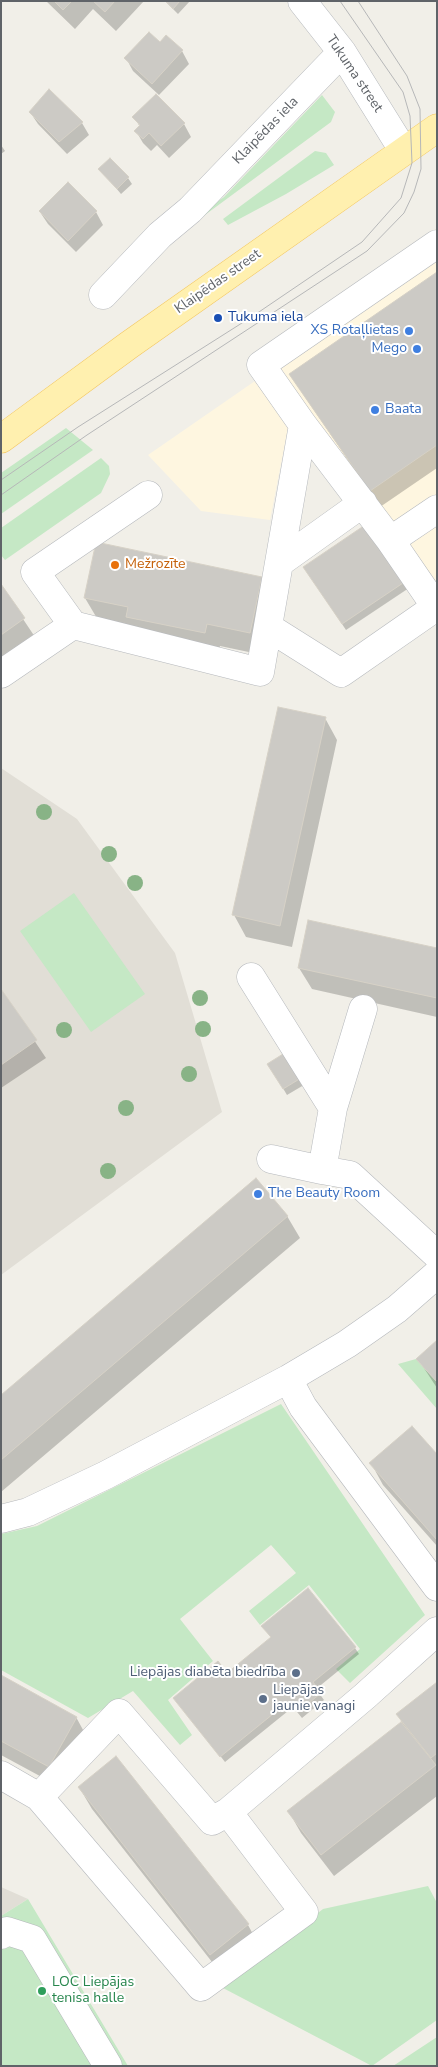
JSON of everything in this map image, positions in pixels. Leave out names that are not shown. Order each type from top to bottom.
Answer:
[{"type":"main road","name":"Klaipēdas street","points":[[1,439],[129,345],[403,150],[437,128]]},
{"type":"street","name":"Tukuma street","points":[[302,1],[342,52],[403,150]]},
{"type":"street","name":"Klaipēdas iela","points":[[103,296],[160,235],[190,210],[342,52]]},
{"type":"street","points":[[268,627],[341,673],[436,607],[363,503],[303,425],[261,365],[437,244]]},
{"type":"street","points":[[148,495],[36,572],[73,625],[260,672],[303,425]]},
{"type":"street","points":[[279,563],[363,503]]},
{"type":"street","points":[[400,534],[437,509]]},
{"type":"street","points":[[1,674],[73,625]]},
{"type":"street","points":[[251,977],[333,1108]]},
{"type":"street","points":[[322,1170],[333,1108],[363,1009]]},
{"type":"street","points":[[270,1159],[350,1175],[437,1255]]},
{"type":"street","points":[[1,1519],[28,1512],[106,1475],[288,1379],[347,1344],[397,1309],[437,1274]]},
{"type":"street","points":[[288,1379],[302,1407],[437,1587]]},
{"type":"street","points":[[39,1796],[119,1713],[212,1821],[228,1812],[365,1696],[437,1631]]},
{"type":"street","points":[[1,1775],[39,1796],[201,1988],[304,1912],[228,1812]]},
{"type":"street","points":[[1,1935],[6,1931],[32,1939],[108,2066]]},
{"type":"shaded area","points":[[437,228],[437,581],[429,587],[259,351]]},
{"type":"shaded area","points":[[255,381],[288,428],[270,520],[201,511],[148,455]]},
{"type":"shaded area","points":[[1,768],[77,819],[175,953],[222,1112],[1,1275]]},
{"type":"shaded area","points":[[1,1887],[28,1899],[1,1916]]},
{"type":"green space","points":[[322,95],[335,112],[331,122],[167,243],[164,239],[224,197]]},
{"type":"green space","points":[[315,151],[326,153],[334,165],[286,194],[228,225],[223,219]]},
{"type":"green space","points":[[66,428],[93,450],[1,514],[1,473]]},
{"type":"green space","points":[[101,458],[109,466],[110,474],[101,493],[5,560],[1,555],[1,528]]},
{"type":"green space","points":[[74,893],[145,994],[91,1032],[20,931]]},
{"type":"green space","points":[[416,1359],[437,1382],[437,1409],[398,1364]]},
{"type":"green space","points":[[281,1404],[425,1615],[350,1683],[336,1669],[360,1649],[309,1585],[260,1625],[249,1611],[296,1573],[271,1545],[180,1619],[213,1661],[168,1700],[192,1735],[180,1745],[133,1691],[88,1718],[1,1670],[1,1534],[37,1526]]},
{"type":"green space","points":[[428,1886],[437,1903],[437,2020],[372,2066],[223,1988],[323,1909]]},
{"type":"green space","name":"LOC Liepājas tenisa halle","points":[[28,1899],[128,2066],[1,2066],[1,1916]]},
{"type":"green space","points":[[437,2037],[437,2066],[393,2066]]},
{"type":"building","points":[[54,1],[72,1],[63,10]]},
{"type":"building","points":[[93,1],[115,1],[105,12]]},
{"type":"building","points":[[166,1],[180,1],[173,9]]},
{"type":"building","points":[[149,32],[160,42],[166,35],[183,50],[152,84],[124,58]]},
{"type":"building","points":[[49,89],[83,122],[59,142],[29,112]]},
{"type":"building","points":[[156,94],[185,123],[161,146],[149,133],[143,139],[134,131],[140,125],[132,117]]},
{"type":"building","points":[[110,158],[129,177],[117,189],[98,169]]},
{"type":"building","points":[[68,182],[97,211],[68,241],[39,211]]},
{"type":"building","name":"Baata","points":[[437,272],[437,445],[370,491],[289,374]]},
{"type":"building","points":[[368,523],[406,581],[342,624],[303,567]]},
{"type":"building","points":[[96,542],[262,577],[250,633],[207,624],[205,633],[126,617],[128,607],[84,598]]},
{"type":"building","points":[[1,584],[25,618],[1,635]]},
{"type":"building","points":[[278,707],[326,717],[280,926],[232,915]]},
{"type":"building","points":[[308,920],[437,948],[437,998],[298,968]]},
{"type":"building","points":[[1,989],[37,1040],[1,1065]]},
{"type":"building","points":[[291,1049],[306,1075],[283,1089],[267,1064]]},
{"type":"building","points":[[256,1178],[288,1216],[1,1460],[1,1395]]},
{"type":"building","points":[[437,1340],[437,1382],[416,1359]]},
{"type":"building","points":[[412,1426],[437,1454],[437,1540],[369,1463]]},
{"type":"building","points":[[308,1588],[356,1647],[313,1682],[321,1693],[298,1712],[289,1701],[220,1757],[173,1698],[218,1661],[227,1673],[271,1637],[261,1626]]},
{"type":"building","points":[[1,1675],[77,1717],[49,1767],[1,1741]]},
{"type":"building","points":[[437,1682],[437,1753],[431,1758],[396,1714]]},
{"type":"building","points":[[401,1722],[436,1765],[321,1855],[287,1811]]},
{"type":"building","points":[[116,1756],[249,1924],[210,1955],[78,1787]]},
{"type":"tram line","points":[[1,480],[78,427],[253,316],[362,242],[401,198],[412,163],[410,116],[403,92],[340,1]]},
{"type":"tram line","points":[[1,495],[87,435],[367,251],[404,213],[414,192],[421,169],[420,109],[407,76],[358,1]]},
{"type":"place","name":"Tukuma iela","points":[[218,318]]},
{"type":"place","name":"XS Rotaļlietas","points":[[409,331]]},
{"type":"place","name":"Mego","points":[[417,349]]},
{"type":"place","name":"Baata","points":[[375,410]]},
{"type":"place","name":"Mežrozīte","points":[[115,565]]},
{"type":"place","name":"The Beauty Room","points":[[258,1194]]},
{"type":"place","name":"Liepājas diabēta biedrība","points":[[296,1673]]},
{"type":"place","name":"Liepājas jaunie vanagi","points":[[263,1699]]},
{"type":"place","name":"LOC Liepājas tenisa halle","points":[[42,1991]]}]
